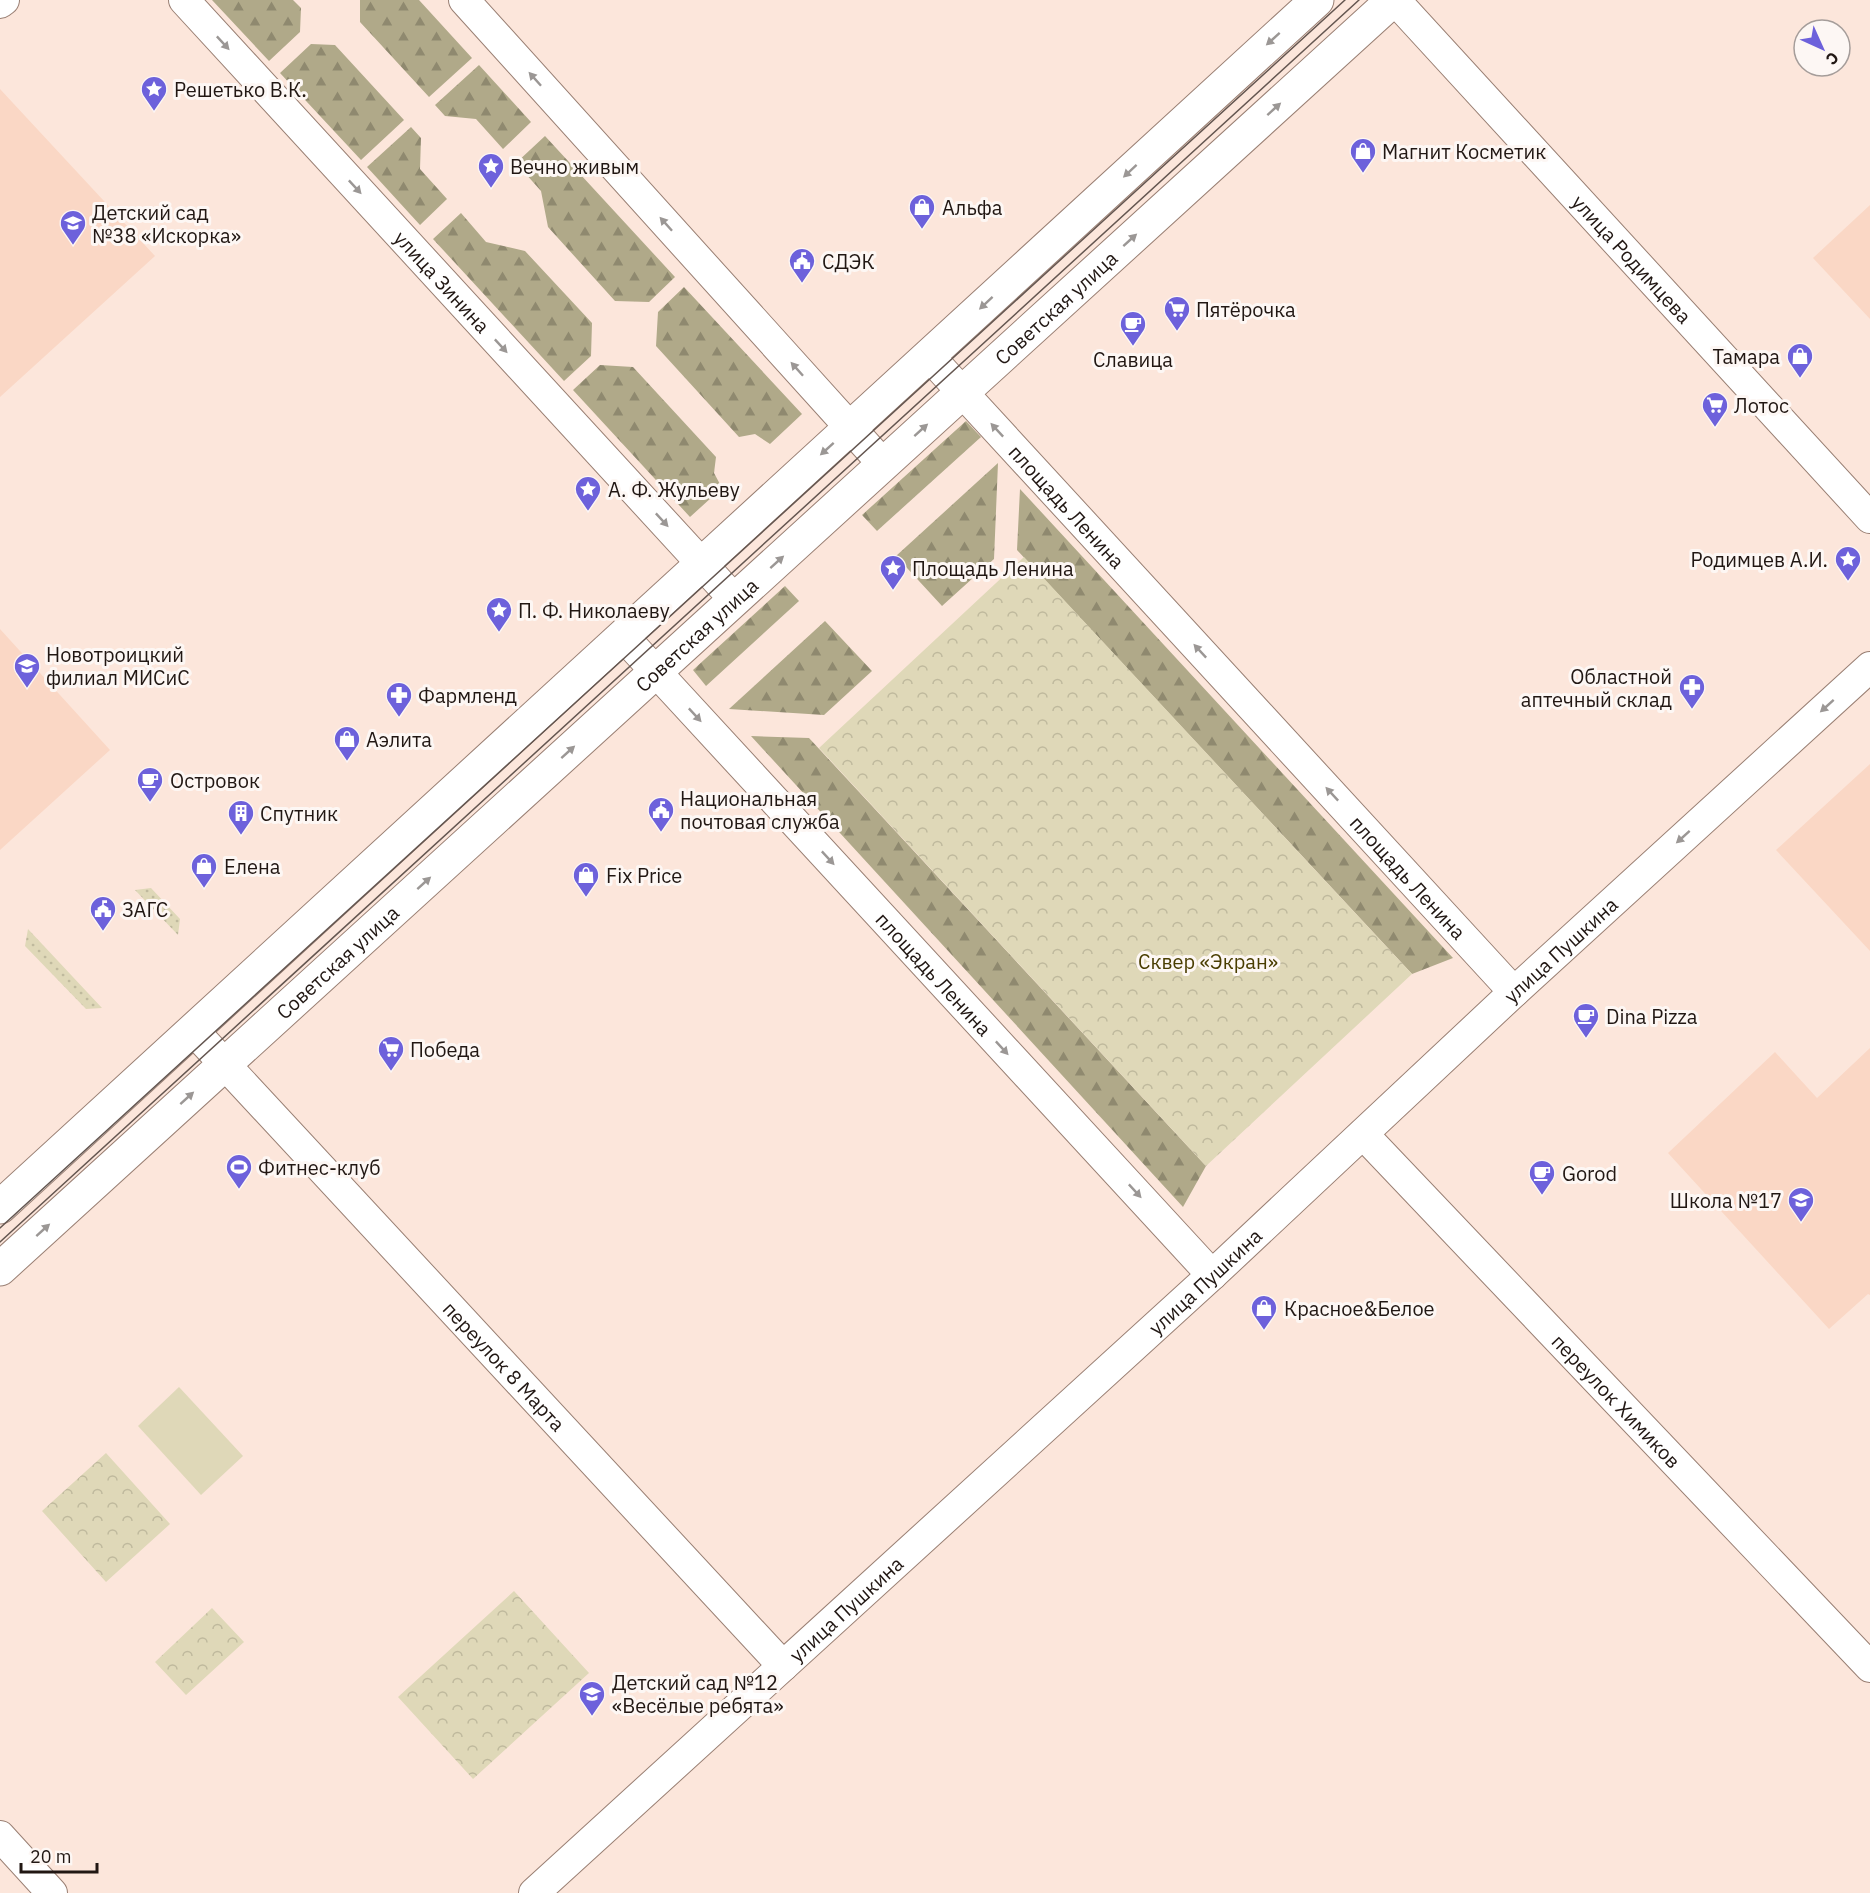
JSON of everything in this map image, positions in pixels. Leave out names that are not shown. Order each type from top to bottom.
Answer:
[{"type":"main road","points":[[0,1207],[1317,0]]},
{"type":"main road","name":"Советская улица","points":[[0,1269],[1394,0]]},
{"type":"street","points":[[0,3],[4,0]]},
{"type":"street","name":"улица Зинина","points":[[184,0],[735,600]]},
{"type":"street","points":[[464,0],[883,464]]},
{"type":"street","name":"улица Родимцева","points":[[1394,0],[1870,518]]},
{"type":"street","name":"площадь Ленина","points":[[929,356],[1514,992]]},
{"type":"street","name":"площадь Ленина","points":[[623,636],[1212,1275]]},
{"type":"street","name":"улица Пушкина","points":[[534,1893],[1212,1275],[1514,992],[1870,667]]},
{"type":"street","name":"переулок 8 Марта","points":[[193,1030],[783,1666]]},
{"type":"street","name":"переулок Химиков","points":[[1363,1134],[1870,1667]]},
{"type":"street","points":[[0,1836],[52,1893]]},
{"type":"shaded area","name":"Детский сад №38 «Искорка»","points":[[0,89],[155,256],[0,397]]},
{"type":"shaded area","points":[[1870,205],[1870,319],[1813,258]]},
{"type":"shaded area","name":"Новотроицкий филиал МИСиС","points":[[0,629],[110,750],[0,850]]},
{"type":"shaded area","points":[[1870,764],[1870,951],[1776,850]]},
{"type":"shaded area","name":"Школа №17","points":[[1870,1048],[1870,1295],[1868,1294],[1829,1329],[1668,1153],[1775,1052],[1817,1098]]},
{"type":"green space","points":[[212,0],[293,0],[301,8],[300,32],[269,61]]},
{"type":"green space","points":[[360,0],[419,0],[472,58],[429,97],[360,22]]},
{"type":"green space","points":[[311,44],[335,45],[404,120],[361,160],[280,73]]},
{"type":"green space","points":[[479,65],[531,122],[503,149],[476,119],[445,116],[435,105]]},
{"type":"green space","points":[[411,127],[421,138],[420,169],[447,199],[420,225],[367,167]]},
{"type":"green space","points":[[545,136],[675,277],[649,302],[615,301],[548,227],[541,191],[516,163]]},
{"type":"green space","points":[[461,213],[486,242],[525,251],[592,323],[591,356],[564,381],[433,239]]},
{"type":"green space","points":[[684,287],[802,414],[770,444],[755,434],[739,437],[656,346],[658,312]]},
{"type":"green space","points":[[600,365],[633,367],[716,457],[714,473],[722,488],[690,517],[573,390]]},
{"type":"green space","points":[[966,421],[981,437],[877,531],[862,515]]},
{"type":"green space","points":[[998,463],[994,559],[942,606],[896,556]]},
{"type":"green space","points":[[1020,489],[1453,958],[1412,974],[1017,550]]},
{"type":"green space","name":"Сквер «Экран»","points":[[1024,557],[1412,974],[1206,1166],[819,748]]},
{"type":"green space","points":[[785,586],[799,601],[706,686],[693,670]]},
{"type":"green space","points":[[825,621],[872,671],[824,715],[729,709]]},
{"type":"green space","points":[[751,736],[809,738],[1206,1166],[1183,1207]]},
{"type":"green space","points":[[151,888],[180,919],[178,935],[135,890]]},
{"type":"green space","points":[[28,929],[102,1008],[86,1009],[25,946]]},
{"type":"green space","points":[[179,1387],[243,1456],[201,1495],[138,1426]]},
{"type":"green space","points":[[106,1453],[170,1524],[106,1582],[42,1511]]},
{"type":"green space","points":[[514,1591],[589,1673],[473,1779],[398,1697]]},
{"type":"green space","points":[[212,1608],[244,1642],[186,1695],[155,1662]]},
{"type":"tram line","points":[[0,1228],[1345,0]]},
{"type":"tram line","points":[[0,1242],[1359,0]]},
{"type":"place","name":"Решетько В.К.","points":[[154,112]]},
{"type":"place","name":"Магнит Косметик","points":[[1363,174]]},
{"type":"place","name":"Вечно живым","points":[[491,189]]},
{"type":"place","name":"Альфа","points":[[922,230]]},
{"type":"place","name":"Детский сад №38 «Искорка»","points":[[73,246]]},
{"type":"place","name":"СДЭК","points":[[802,284]]},
{"type":"place","name":"Пятёрочка","points":[[1177,332]]},
{"type":"place","name":"Славица","points":[[1133,347]]},
{"type":"place","name":"Тамара","points":[[1800,379]]},
{"type":"place","name":"Лотос","points":[[1715,428]]},
{"type":"place","name":"А. Ф. Жульеву","points":[[588,512]]},
{"type":"place","name":"Родимцев А.И.","points":[[1848,582]]},
{"type":"place","name":"Площадь Ленина","points":[[893,591]]},
{"type":"place","name":"П. Ф. Николаеву","points":[[499,633]]},
{"type":"place","name":"Новотроицкий филиал МИСиС","points":[[27,689]]},
{"type":"place","name":"Областной аптечный склад","points":[[1692,710]]},
{"type":"place","name":"Фармленд","points":[[399,718]]},
{"type":"place","name":"Аэлита","points":[[347,762]]},
{"type":"place","name":"Островок","points":[[150,803]]},
{"type":"place","name":"Национальная почтовая служба","points":[[661,833]]},
{"type":"place","name":"Спутник","points":[[241,836]]},
{"type":"place","name":"Елена","points":[[204,889]]},
{"type":"place","name":"Fix Price","points":[[586,898]]},
{"type":"place","name":"ЗАГС","points":[[103,932]]},
{"type":"place","name":"Dina Pizza","points":[[1586,1039]]},
{"type":"place","name":"Победа","points":[[391,1072]]},
{"type":"place","name":"Фитнес-клуб","points":[[239,1190]]},
{"type":"place","name":"Gorod","points":[[1542,1196]]},
{"type":"place","name":"Школа №17","points":[[1801,1223]]},
{"type":"place","name":"Красное&Белое","points":[[1264,1331]]},
{"type":"place","name":"Детский сад №12 «Весёлые ребята»","points":[[592,1717]]}]
